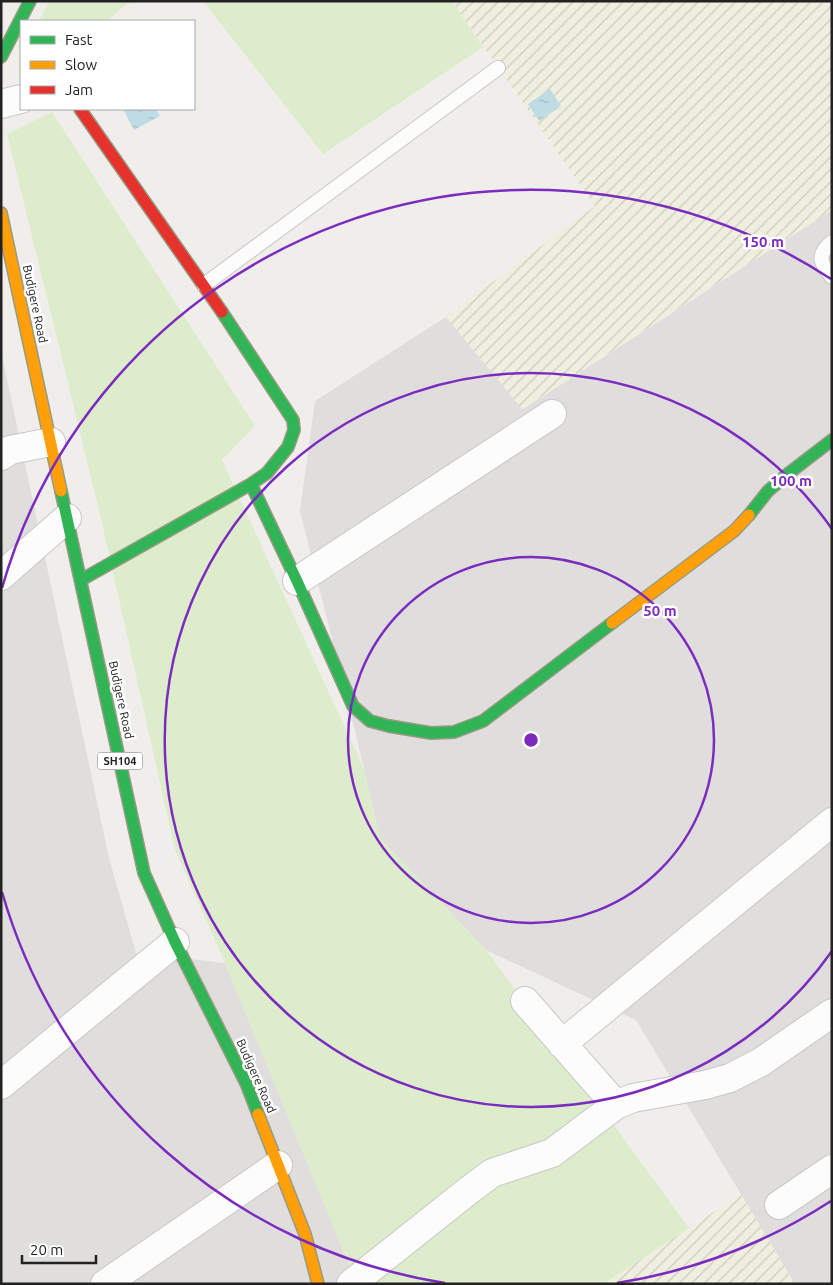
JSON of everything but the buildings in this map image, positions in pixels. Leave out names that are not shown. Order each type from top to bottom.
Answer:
[{"type":"street","points":[[20,20],[30,1]]},
{"type":"street","points":[[1,57],[20,20]]},
{"type":"street","points":[[1,104],[20,99]]},
{"type":"street","points":[[81,110],[204,285],[292,420],[294,430],[288,447],[267,473],[251,484],[81,580]]},
{"type":"street","name":"Budigere Road","points":[[1,213],[144,873],[175,942],[246,1083],[305,1234],[318,1284]]},
{"type":"street","points":[[297,581],[552,414]]},
{"type":"street","points":[[251,484],[353,706],[370,721],[389,726],[431,733],[454,732],[483,721],[734,530],[754,510],[768,491],[789,472],[832,440]]},
{"type":"street","points":[[4,451],[51,442]]},
{"type":"street","points":[[1,576],[66,518]]},
{"type":"street","points":[[562,1044],[832,822]]},
{"type":"street","points":[[1,1085],[175,942]]},
{"type":"street","points":[[524,1001],[616,1105]]},
{"type":"street","points":[[351,1284],[492,1173],[552,1153],[616,1105],[633,1098],[705,1085],[730,1078],[762,1062],[832,1012]]},
{"type":"street","points":[[109,1283],[278,1165]]},
{"type":"street","points":[[779,1205],[832,1169]]},
{"type":"lane","points":[[204,285],[498,68]]},
{"type":"lane","points":[[832,242],[826,247],[821,261],[823,267],[832,277]]},
{"type":"shaded area","points":[[832,210],[832,1284],[795,1284],[636,1020],[486,950],[380,838],[300,511],[315,401],[446,317],[523,409]]},
{"type":"shaded area","points":[[1,351],[109,858],[136,953],[225,963],[357,1284],[1,1284]]},
{"type":"green space","points":[[49,1],[145,1],[127,4],[107,20],[40,20]]},
{"type":"green space","points":[[203,1],[452,1],[483,47],[323,154]]},
{"type":"green space","points":[[452,1],[832,1],[832,210],[522,409],[446,317],[595,206]]},
{"type":"green space","points":[[52,112],[255,426],[222,460],[364,769],[380,838],[486,950],[689,1228],[603,1284],[357,1284],[225,963],[175,850],[100,514],[7,134]]},
{"type":"green space","points":[[741,1194],[795,1284],[603,1284],[689,1228]]},
{"type":"water","points":[[550,89],[561,106],[539,121],[528,104]]},
{"type":"water","points":[[124,110],[157,110],[160,116],[134,130]]},
{"type":"traffic: fast","points":[[20,20],[30,1]]},
{"type":"traffic: fast","points":[[1,57],[20,20]]},
{"type":"traffic: fast","points":[[81,580],[251,484],[267,473],[288,447],[294,430],[293,420],[222,312]]},
{"type":"traffic: fast","points":[[749,515],[768,491],[832,440]]},
{"type":"traffic: fast","points":[[251,484],[353,706],[370,721],[431,733],[454,732],[483,721],[612,623]]},
{"type":"traffic: fast","points":[[61,491],[144,873],[175,942],[246,1083],[258,1114]]},
{"type":"traffic: slow","points":[[1,213],[61,491]]},
{"type":"traffic: slow","points":[[612,623],[734,531],[749,515]]},
{"type":"traffic: slow","points":[[258,1114],[305,1234],[318,1284]]},
{"type":"traffic: jam","points":[[81,110],[222,312]]}]
